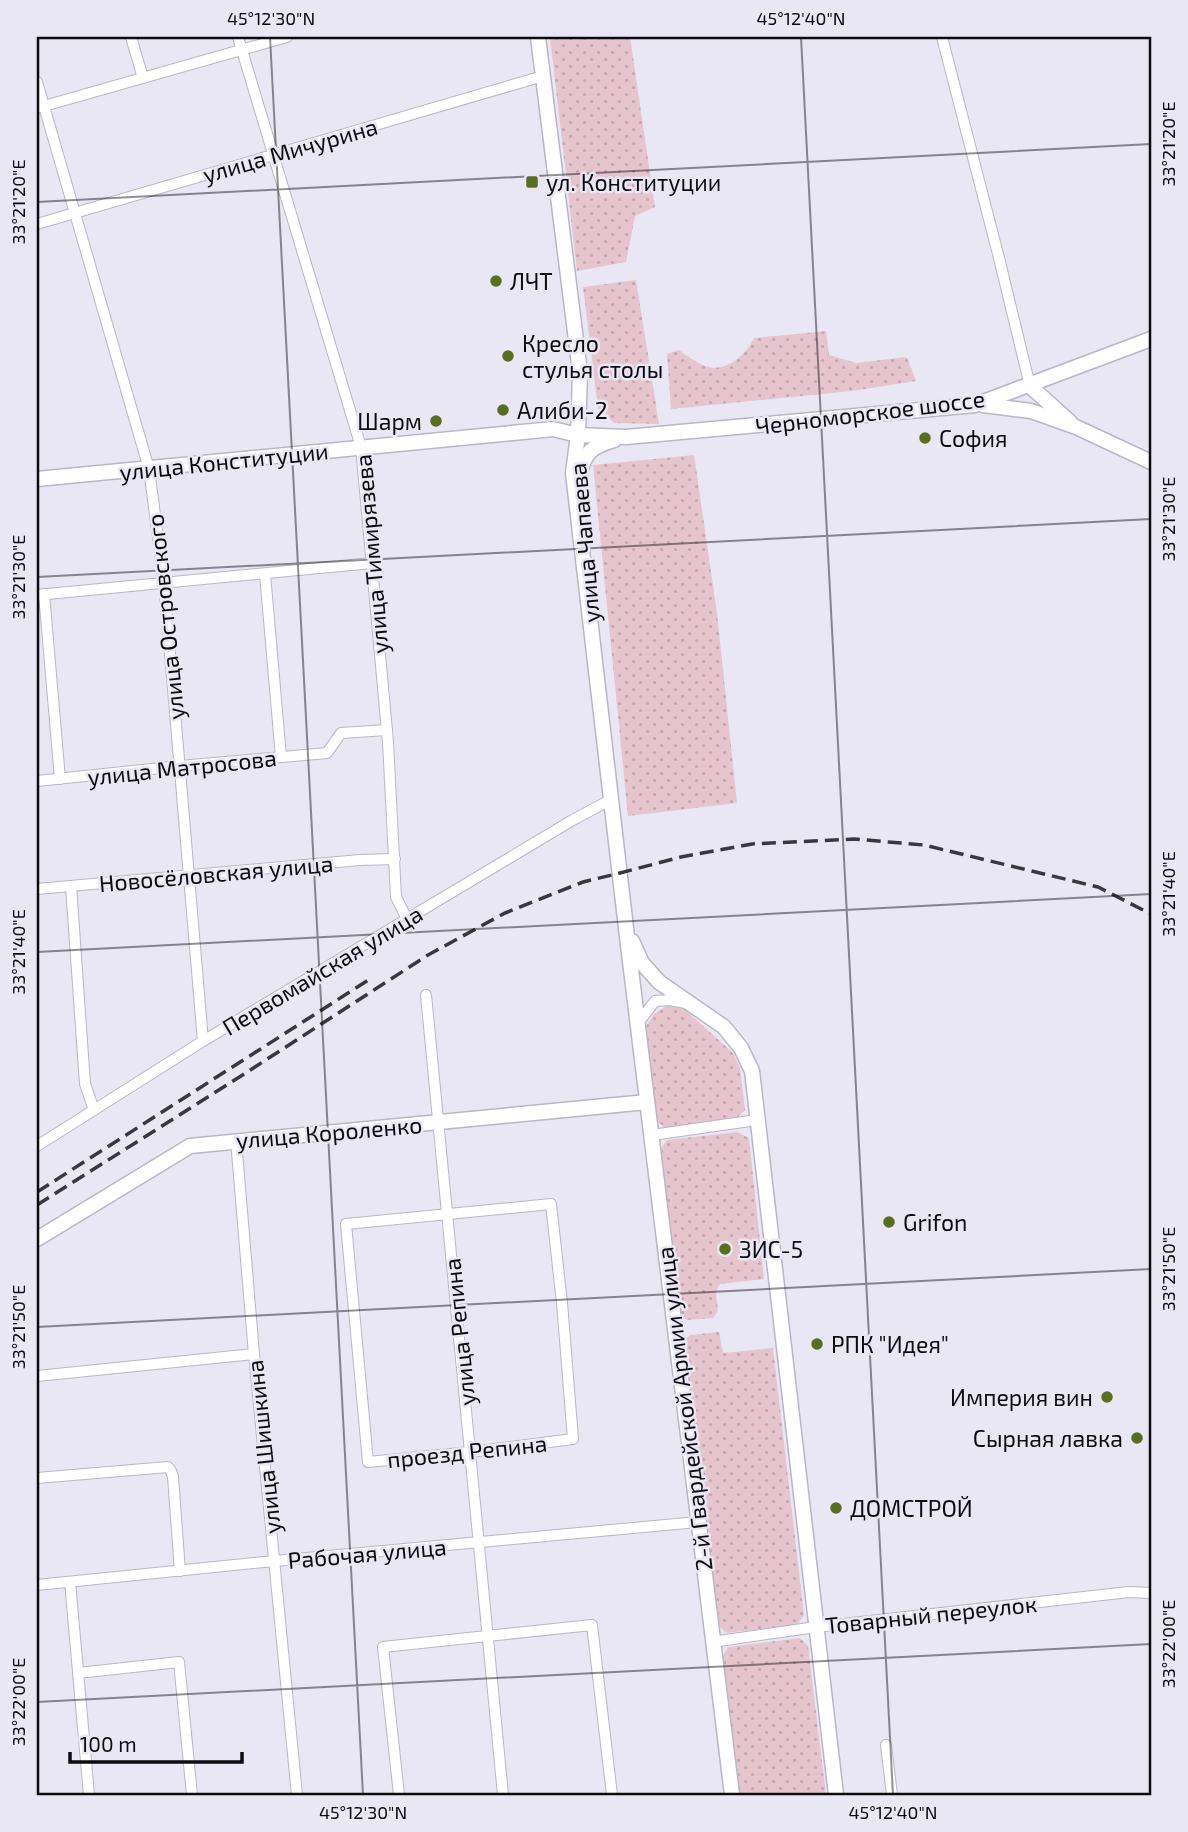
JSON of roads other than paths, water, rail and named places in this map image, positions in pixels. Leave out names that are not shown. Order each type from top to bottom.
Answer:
[{"type":"main road","name":"улица Чапаева","points":[[538,37],[580,372],[578,435],[573,473],[626,927]]},
{"type":"main road","name":"Черноморское шоссе","points":[[578,435],[626,437],[975,405],[1151,339]]},
{"type":"main road","points":[[1030,386],[1076,427]]},
{"type":"main road","points":[[975,405],[1031,411],[1076,427],[1151,462]]},
{"type":"main road","name":"улица Конституции","points":[[37,479],[553,429],[578,435]]},
{"type":"main road","points":[[580,526],[580,473],[583,459],[599,444],[626,437]]},
{"type":"main road","points":[[626,927],[642,963],[659,982],[724,1027],[741,1048],[752,1071],[836,1795]]},
{"type":"main road","name":"2-й Гвардейской Армии улица","points":[[626,927],[732,1795]]},
{"type":"main road","name":"улица Короленко","points":[[37,1239],[190,1146],[647,1102]]},
{"type":"street","points":[[131,37],[143,78]]},
{"type":"street","name":"улица Тимирязева","points":[[238,37],[361,447],[387,730],[396,897],[407,919]]},
{"type":"street","points":[[40,107],[287,37]]},
{"type":"street","points":[[942,37],[1030,386]]},
{"type":"street","name":"улица Мичурина","points":[[37,224],[543,76]]},
{"type":"street","name":"улица Островского","points":[[37,82],[40,107],[75,213],[149,469],[164,583],[203,1041]]},
{"type":"street","points":[[60,779],[40,594],[372,564]]},
{"type":"street","points":[[265,573],[281,757]]},
{"type":"street","name":"улица Матросова","points":[[37,781],[327,753],[341,733],[387,730]]},
{"type":"street","name":"Первомайская улица","points":[[37,1146],[203,1041],[612,799]]},
{"type":"street","name":"Новосёловская улица","points":[[37,890],[360,859],[395,859]]},
{"type":"street","points":[[71,886],[85,1084],[94,1110]]},
{"type":"street","name":"улица Репина","points":[[426,995],[503,1795]]},
{"type":"street","points":[[638,1023],[655,1001],[690,1003]]},
{"type":"street","points":[[652,1135],[757,1120]]},
{"type":"street","name":"улица Шишкина","points":[[236,1140],[297,1795]]},
{"type":"street","name":"проезд Репина","points":[[551,1204],[573,1439],[470,1452],[368,1462],[346,1224],[551,1204]]},
{"type":"street","points":[[37,1376],[254,1354]]},
{"type":"street","points":[[37,1478],[168,1467],[173,1477],[180,1571]]},
{"type":"street","name":"Рабочая улица","points":[[37,1585],[698,1522]]},
{"type":"street","points":[[69,1582],[89,1795]]},
{"type":"street","name":"Товарный переулок","points":[[712,1642],[816,1627],[1129,1592],[1151,1592]]},
{"type":"street","points":[[399,1795],[383,1647],[592,1625],[612,1795]]},
{"type":"street","points":[[78,1673],[179,1662],[192,1795]]},
{"type":"street","points":[[886,1745],[892,1795]]},
{"type":"railway","points":[[37,1205],[428,955],[505,913],[583,882],[681,857],[752,844],[854,839],[924,845],[1098,887],[1151,914]]},
{"type":"railway","points":[[37,1192],[370,979]]},
{"type":"place","name":"ул. Конституции","points":[[532,182]]},
{"type":"place","name":"ЛЧТ","points":[[496,281]]},
{"type":"place","name":"Кресло стулья столы","points":[[508,356]]},
{"type":"place","name":"Алиби-2","points":[[503,410]]},
{"type":"place","name":"Шарм","points":[[436,421]]},
{"type":"place","name":"София","points":[[925,438]]},
{"type":"place","name":"Grifon","points":[[889,1222]]},
{"type":"place","name":"ЗИС-5","points":[[725,1249]]},
{"type":"place","name":"РПК \"Идея\"","points":[[817,1344]]},
{"type":"place","name":"Империя вин","points":[[1107,1397]]},
{"type":"place","name":"Сырная лавка","points":[[1137,1438]]},
{"type":"place","name":"ДОМСТРОЙ","points":[[836,1508]]}]
